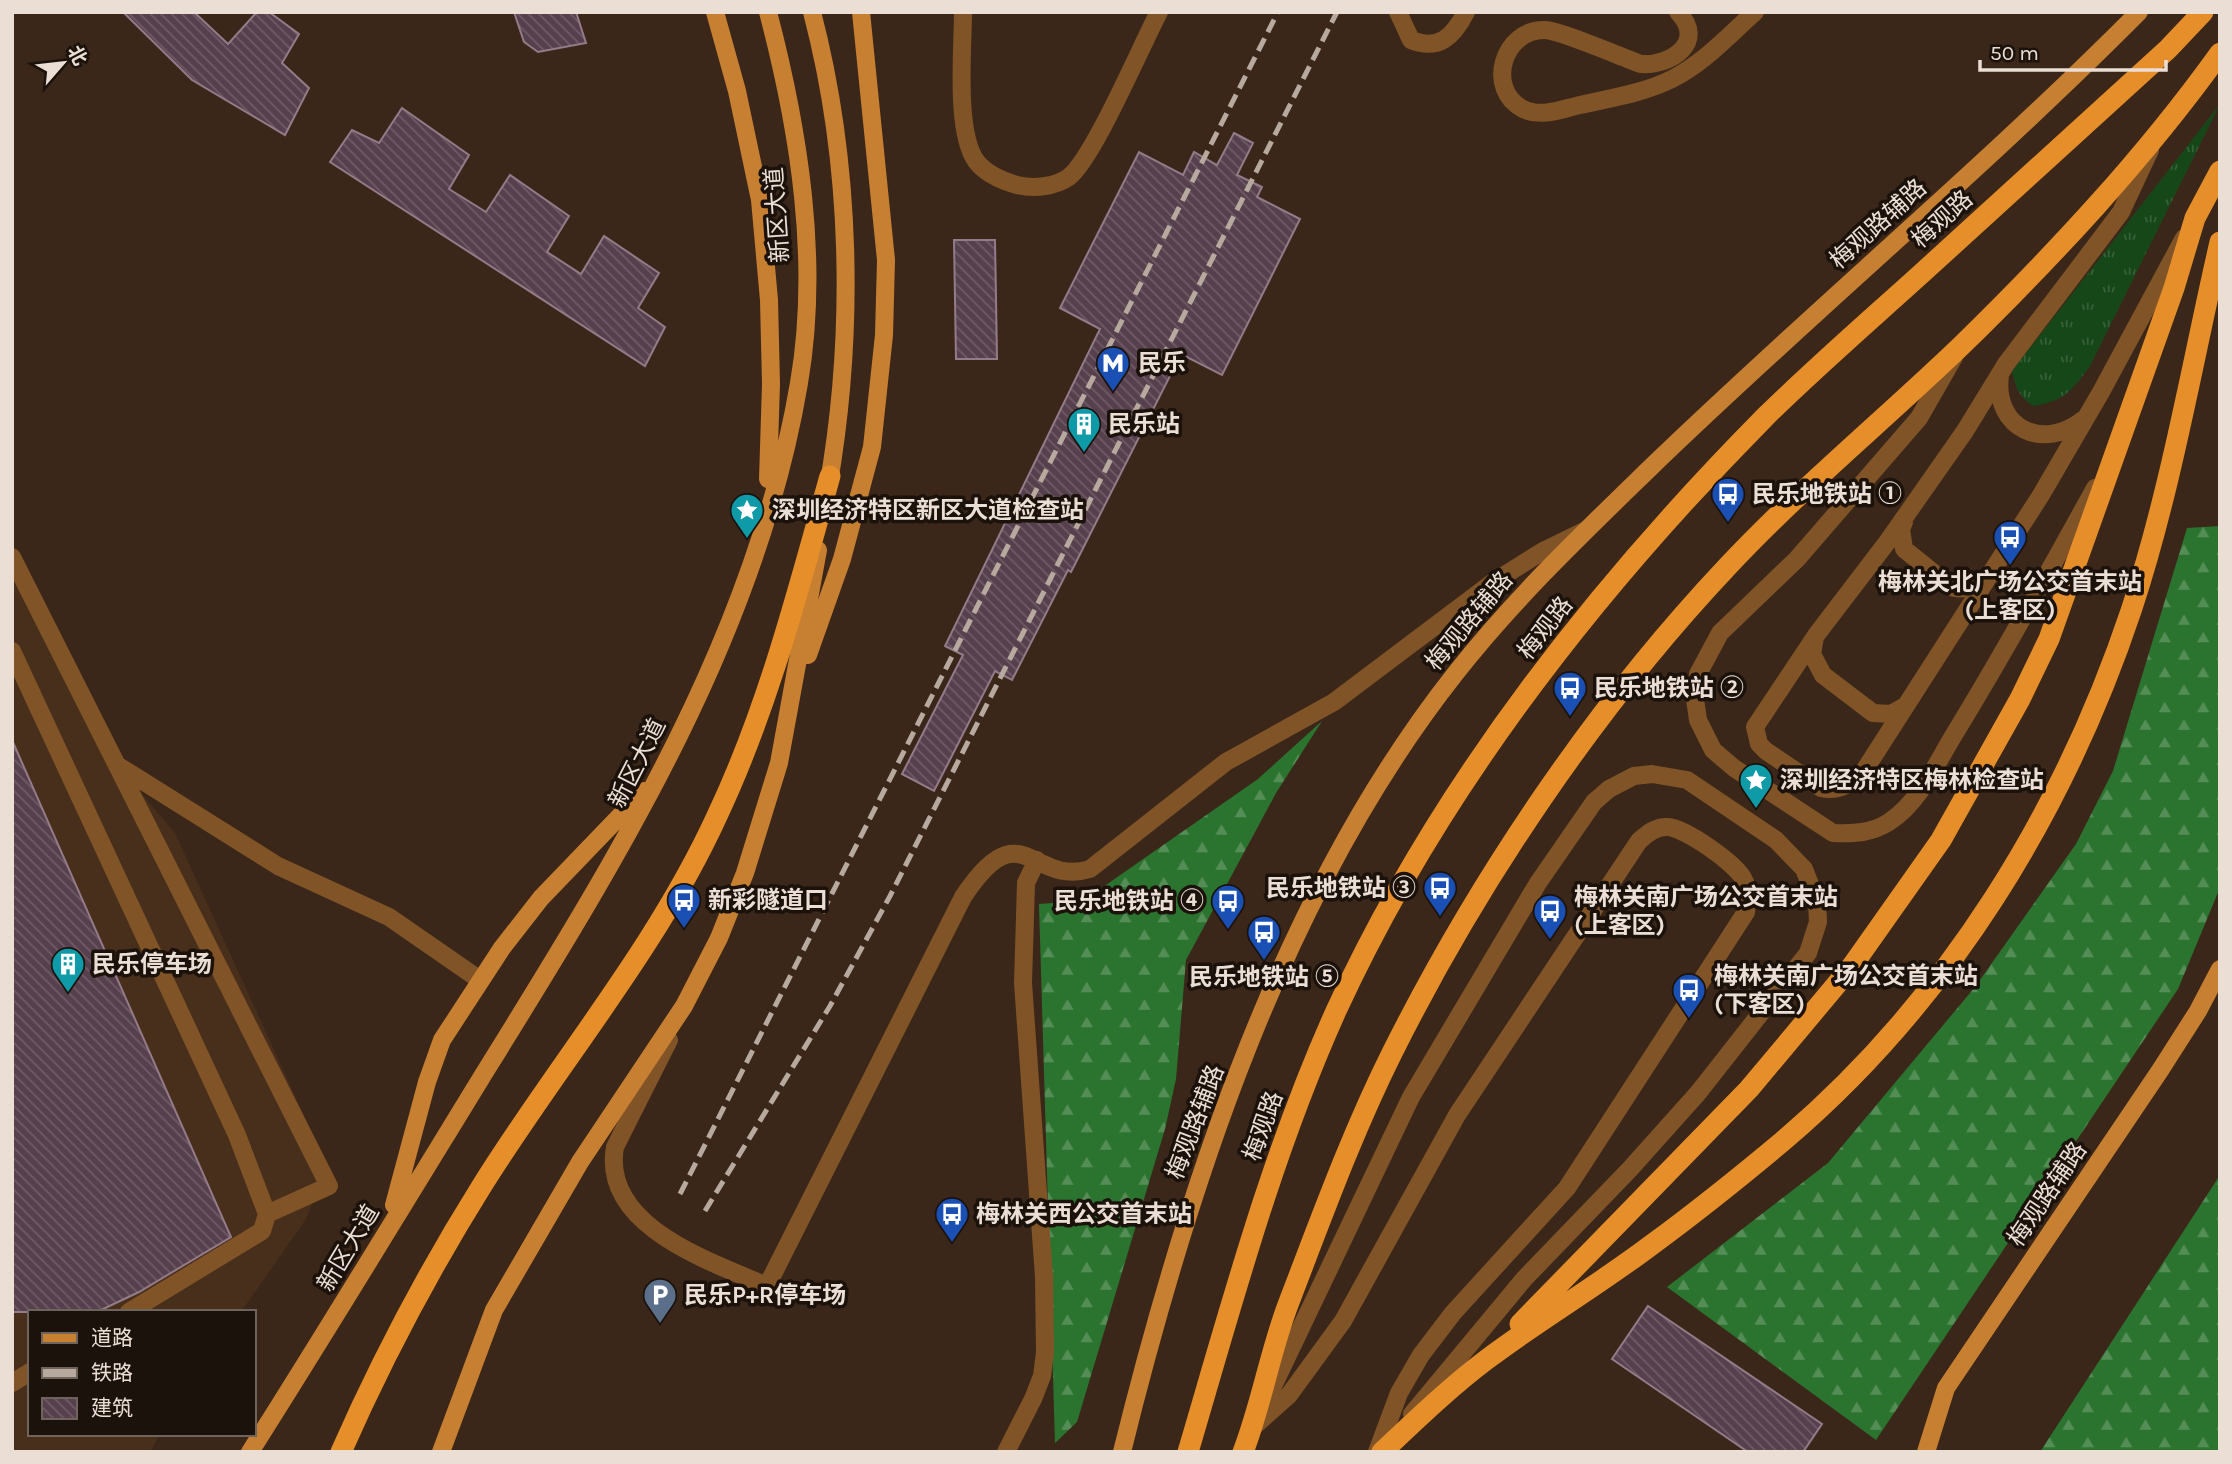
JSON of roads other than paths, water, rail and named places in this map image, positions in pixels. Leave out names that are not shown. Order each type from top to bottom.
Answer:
[{"type":"highway","name":"梅观路","points":[[1188,1452],[1245,1251],[1336,1012],[1372,939],[1424,848],[1497,735],[1578,628],[1711,473],[1769,413],[2168,49],[2203,12]]},
{"type":"highway","points":[[1243,1452],[1286,1309],[1379,1082],[1428,985],[1510,850],[1620,696],[1728,566],[1961,345],[2120,181],[2220,53]]},
{"type":"highway","points":[[1484,1361],[1749,1088],[1844,975],[1941,840],[2020,699],[2049,639],[2118,448],[2195,218],[2220,171]]},
{"type":"highway","points":[[1380,1452],[1484,1361],[1649,1247],[1784,1140],[1837,1091],[1888,1038],[1940,977],[1986,912],[2022,856],[2082,740],[2129,617],[2174,452],[2220,242]]},
{"type":"highway","points":[[341,1452],[377,1368],[483,1183],[614,993],[680,886],[717,817],[768,685],[830,476]]},
{"type":"main road","points":[[715,12],[737,91],[760,200],[769,300],[770,461],[759,549]]},
{"type":"main road","name":"新区大道","points":[[250,1452],[610,867],[660,773],[717,653],[759,549],[800,380],[806,307],[805,226],[794,134],[768,12]]},
{"type":"main road","points":[[441,1452],[494,1310],[580,1161],[684,1006],[719,938],[746,873],[772,789],[791,705],[840,402],[844,233],[835,136],[811,12]]},
{"type":"main road","name":"梅观路辅路","points":[[1122,1452],[1153,1325],[1203,1164],[1268,1001],[1345,842],[1385,775],[1452,677],[1490,630],[1587,529],[1689,430],[2071,81],[2139,12]]},
{"type":"main road","points":[[791,705],[858,505],[872,447],[879,389],[886,260],[862,15]]},
{"type":"main road","points":[[381,1241],[403,1180],[427,1082],[442,1040],[480,980],[541,898],[660,773]]},
{"type":"main road","name":"梅观路辅路","points":[[1926,1452],[1946,1388],[2161,1069],[2198,1011],[2220,969]]},
{"type":"lane","points":[[963,12],[962,97],[968,141],[976,161],[992,175],[1028,187],[1047,186],[1069,177],[1087,155],[1159,12]]},
{"type":"lane","points":[[1398,12],[1411,40],[1427,46],[1442,41],[1456,30],[1466,12]]},
{"type":"lane","points":[[1678,12],[1684,18],[1688,37],[1684,49],[1672,59],[1657,65],[1641,64],[1545,30],[1521,36],[1507,51],[1501,72],[1504,88],[1511,99],[1524,109],[1544,113],[1641,91],[1673,79],[1699,63],[1755,12]]},
{"type":"lane","points":[[2156,138],[2121,212],[2000,372],[1979,411],[1817,634],[1755,727],[1755,735],[1766,751],[1821,788],[1843,788],[1864,771],[2088,416],[2195,218]]},
{"type":"lane","points":[[1961,345],[1919,418],[1797,559],[1720,634],[1698,674],[1695,699],[1698,720],[1713,750],[1734,768],[1818,825],[1833,833],[1872,831],[1891,821],[1917,794],[2024,616],[2118,448]]},
{"type":"lane","points":[[2000,372],[1998,388],[2002,405],[2012,420],[2024,430],[2041,436],[2058,434],[2088,416]]},
{"type":"lane","points":[[1910,509],[1901,529],[1904,549],[1911,556],[1951,587],[1960,590],[1969,588],[1990,574]]},
{"type":"lane","points":[[684,1006],[619,1133],[612,1162],[615,1182],[621,1197],[632,1212],[649,1227],[767,1286],[963,897],[982,871],[1004,855],[1021,852],[1055,870],[1075,874],[1090,869],[1226,762],[1334,702],[1492,583],[1543,551],[1587,529]]},
{"type":"lane","points":[[12,556],[329,1186],[267,1214]]},
{"type":"lane","points":[[1817,634],[1812,654],[1823,675],[1873,713],[1891,714],[1905,706]]},
{"type":"lane","points":[[12,651],[237,1135],[267,1214],[262,1231],[132,1310]]},
{"type":"lane","points":[[116,764],[278,866],[389,917],[480,980]]},
{"type":"lane","points":[[1252,1428],[1411,1097],[1538,883],[1594,802],[1609,789],[1634,776],[1652,774],[1686,780],[1776,840],[1804,869],[1817,902],[1818,922],[1808,953],[1698,1093],[1630,1169],[1524,1279],[1380,1452]]},
{"type":"lane","points":[[1252,1428],[1289,1395],[1343,1321],[1457,1115],[1639,841],[1652,830],[1666,826],[1680,830],[1732,865],[1744,878],[1748,894],[1745,912],[1567,1188],[1453,1314],[1421,1355],[1399,1393],[1380,1452]]},
{"type":"lane","points":[[1006,1452],[1033,1399],[1042,1376],[1045,1353],[1044,1277],[1023,983],[1026,883],[1037,860]]},
{"type":"lane","points":[[12,1383],[28,1373]]},
{"type":"railway","points":[[680,1194],[1278,12]]},
{"type":"railway","points":[[705,1211],[830,1006],[890,896],[1337,12]]},
{"type":"place","name":"民乐","points":[[1113,393]]},
{"type":"place","name":"民乐站","points":[[1084,454]]},
{"type":"place","name":"民乐地铁站 ①","points":[[1728,524]]},
{"type":"place","name":"深圳经济特区新区大道检查站","points":[[747,540]]},
{"type":"place","name":"梅林关北广场公交首末站 (上客区)","points":[[2010,567]]},
{"type":"place","name":"民乐地铁站 ②","points":[[1570,718]]},
{"type":"place","name":"深圳经济特区梅林检查站","points":[[1756,810]]},
{"type":"place","name":"民乐地铁站 ③","points":[[1440,918]]},
{"type":"place","name":"新彩隧道口","points":[[684,930]]},
{"type":"place","name":"民乐地铁站 ④","points":[[1228,931]]},
{"type":"place","name":"梅林关南广场公交首末站 (上客区)","points":[[1550,941]]},
{"type":"place","name":"民乐地铁站 ⑤","points":[[1264,962]]},
{"type":"place","name":"民乐停车场","points":[[68,994]]},
{"type":"place","name":"梅林关南广场公交首末站 (下客区)","points":[[1689,1020]]},
{"type":"place","name":"梅林关西公交首末站","points":[[952,1244]]},
{"type":"place","name":"民乐P+R停车场","points":[[660,1325]]}]
